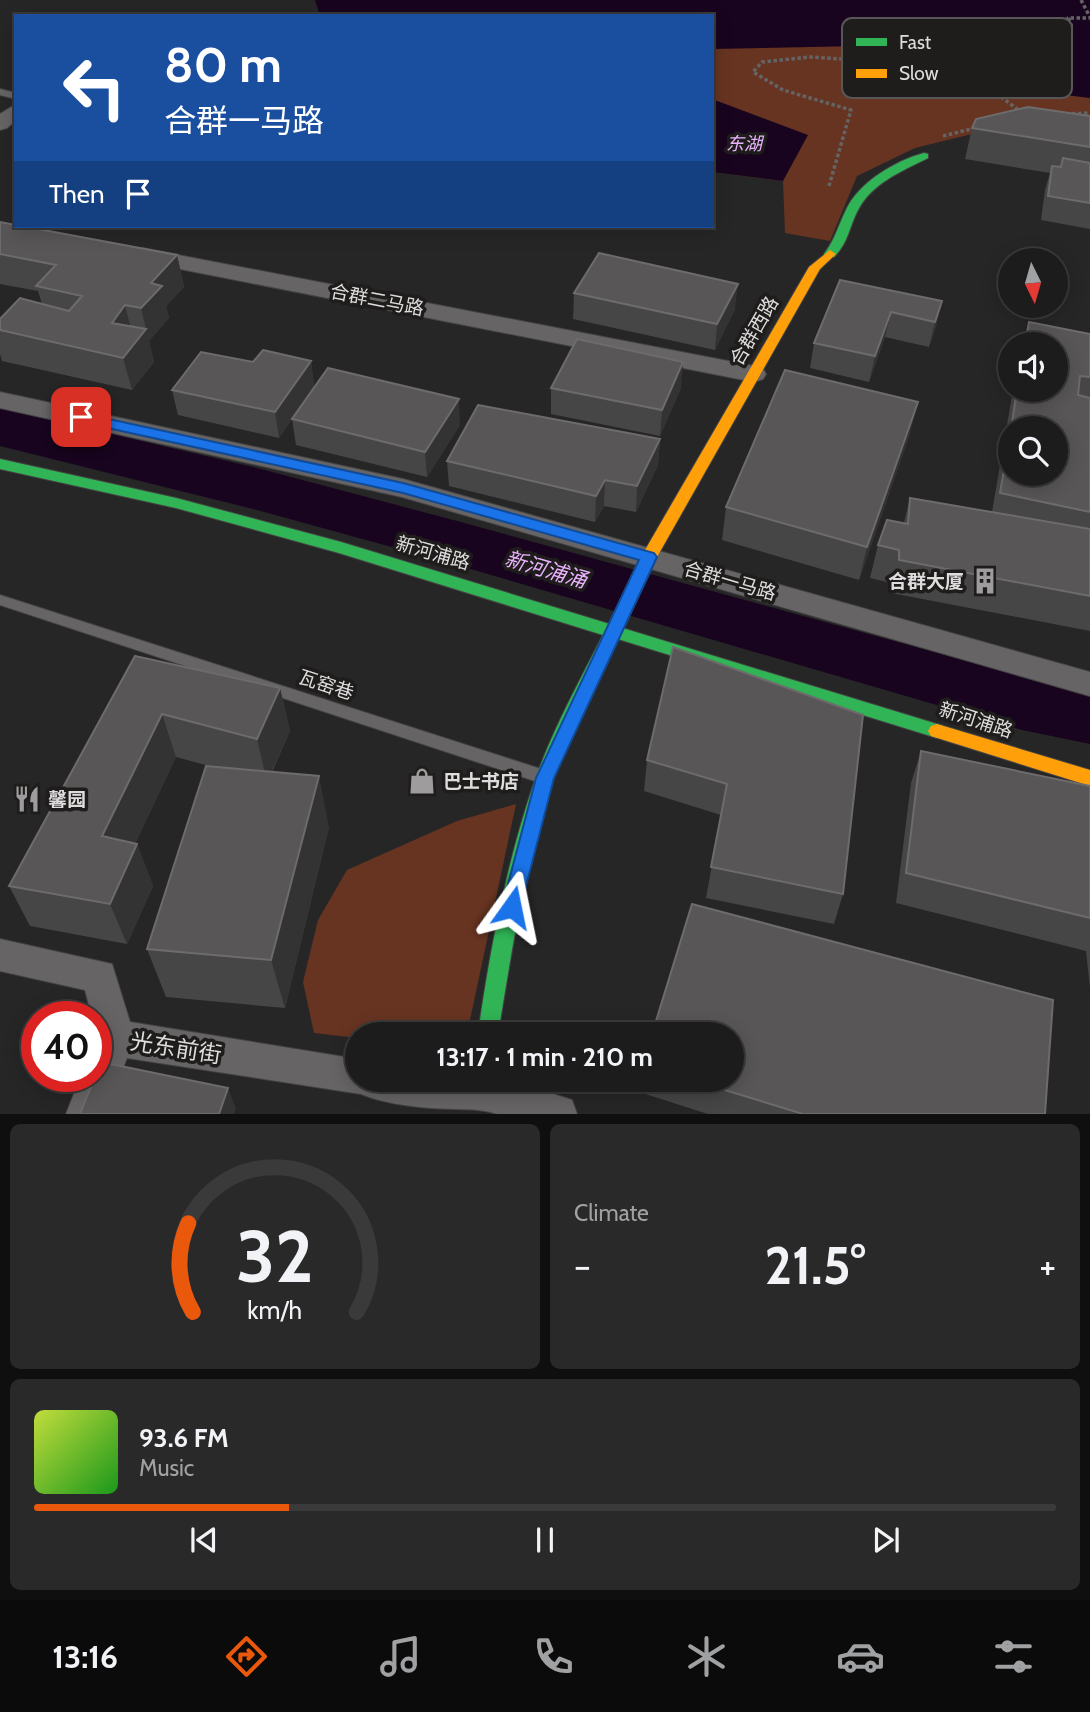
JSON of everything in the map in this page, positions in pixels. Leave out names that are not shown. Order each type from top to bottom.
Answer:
[{"type":"street","points":[[0,124],[14,112]]},
{"type":"street","name":"合群西路","points":[[490,1022],[517,883],[545,778],[644,567],[815,267],[840,246],[852,208],[879,179],[924,156]]},
{"type":"street","name":"合群二马路","points":[[123,251],[754,374]]},
{"type":"street","name":"合群一马路","points":[[0,400],[403,488],[644,567],[1090,684]]},
{"type":"street","name":"新河浦路","points":[[0,464],[258,524],[470,586],[1090,778]]},
{"type":"street","name":"光东前街","points":[[0,955],[99,976],[116,1038],[345,1075]]},
{"type":"street","points":[[85,1114],[116,1038]]},
{"type":"street","points":[[458,1092],[485,1095],[558,1114]]},
{"type":"lane","name":"瓦窑巷","points":[[0,600],[545,778]]},
{"type":"path","points":[[1072,18],[1090,18],[1082,0]]},
{"type":"path","points":[[829,186],[851,110],[783,90],[753,72],[762,62],[810,57],[842,59]]},
{"type":"path","points":[[1002,98],[1025,116]]},
{"type":"shaded area","points":[[1090,0],[1090,118],[1017,123],[915,148],[857,176],[830,241],[785,233],[783,181],[714,172],[714,16]]},
{"type":"shaded area","points":[[516,804],[470,1022],[345,1022],[345,1037],[314,1033],[303,982],[318,920],[347,870],[457,821]]},
{"type":"water","points":[[315,0],[1090,0],[1090,98],[1072,96],[1072,18],[842,18],[842,46],[714,49],[714,14],[319,14]]},
{"type":"water","name":"东湖","points":[[714,100],[808,135],[783,181],[714,172]]},
{"type":"building","points":[[1028,107],[1090,116],[1090,147],[972,128],[976,119]]},
{"type":"building","points":[[1063,158],[1090,163],[1090,203],[1048,196],[1052,166],[1061,167]]},
{"type":"building","points":[[0,222],[14,225],[14,228],[33,228],[177,255],[151,283],[162,286],[141,308],[125,305],[112,323],[146,329],[123,358],[0,330],[0,319],[20,298],[69,311],[82,296],[36,286],[56,265],[0,254]]},
{"type":"building","points":[[599,253],[738,284],[717,324],[574,293]]},
{"type":"building","points":[[840,280],[942,301],[935,322],[891,312],[875,356],[814,343]]},
{"type":"building","points":[[1029,322],[1090,334],[1090,377],[1080,376],[1078,395],[1090,398],[1090,512],[1000,493],[1001,486],[1068,486],[1068,416],[1013,416],[1015,402],[1068,402],[1068,332],[1027,332]]},
{"type":"building","points":[[577,339],[683,362],[662,410],[551,388]]},
{"type":"building","points":[[263,350],[311,361],[275,412],[172,390],[201,352],[253,362]]},
{"type":"building","points":[[328,368],[459,399],[425,452],[292,419]]},
{"type":"building","points":[[785,370],[918,402],[867,547],[726,507]]},
{"type":"building","points":[[478,405],[660,439],[637,486],[605,480],[596,496],[447,461]]},
{"type":"building","points":[[910,498],[1090,529],[1090,596],[899,560],[899,550],[878,545],[887,520],[908,524]]},
{"type":"building","points":[[673,647],[863,715],[843,894],[711,867],[727,784],[647,760]]},
{"type":"building","points":[[135,656],[280,688],[257,739],[162,714],[102,836],[137,844],[110,904],[9,886]]},
{"type":"building","points":[[921,751],[1090,786],[1090,918],[906,873]]},
{"type":"building","points":[[206,766],[319,776],[271,960],[147,949]]},
{"type":"building","points":[[692,904],[1053,1000],[1045,1114],[803,1114],[731,1092],[744,1092],[744,1022],[656,1022]]},
{"type":"building","points":[[112,1064],[228,1088],[219,1114],[80,1114],[89,1092],[112,1092]]},
{"type":"waterway","name":"新河浦涌","points":[[0,427],[257,489],[1022,703],[1090,716]]},
{"type":"traffic: fast","points":[[830,254],[843,234],[851,211],[864,192],[883,178],[924,156]]},
{"type":"traffic: fast","points":[[0,464],[176,503],[341,548],[937,731]]},
{"type":"traffic: fast","points":[[490,1022],[518,874],[534,811],[551,761],[614,630]]},
{"type":"traffic: slow","points":[[614,630],[649,557],[815,267],[830,254]]},
{"type":"traffic: slow","points":[[937,731],[1090,778]]},
{"type":"place","name":"合群大厦","points":[[985,581]]},
{"type":"place","name":"巴士书店","points":[[422,781]]},
{"type":"place","name":"馨园","points":[[27,799]]},
{"type":"route","points":[[81,417],[403,488],[649,557],[545,778],[512,907]]}]
